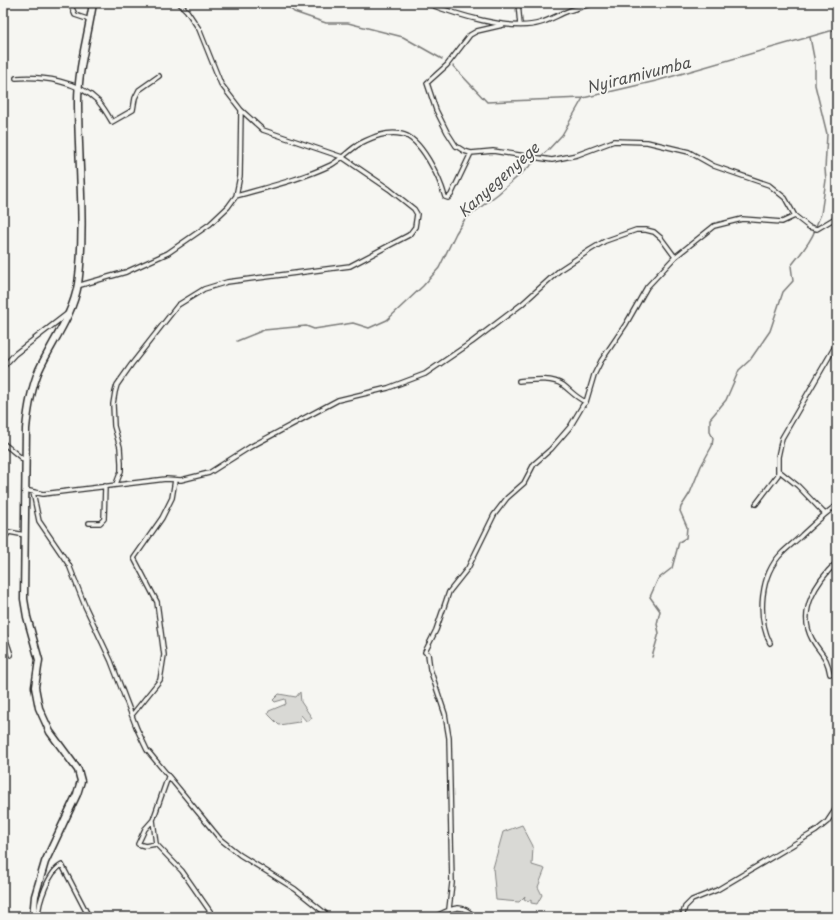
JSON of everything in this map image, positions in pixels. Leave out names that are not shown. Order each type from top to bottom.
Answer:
[{"type":"highway","points":[[33,917],[35,896],[45,862],[77,794],[81,782],[78,770],[70,757],[50,732],[43,719],[36,698],[36,676],[39,660],[27,617],[24,599],[26,536],[25,461],[26,429],[31,392],[40,369],[70,312],[77,286],[80,243],[79,89],[81,68],[93,3]]},
{"type":"street","points":[[70,3],[75,15],[90,20]]},
{"type":"street","points":[[116,484],[121,462],[120,447],[114,426],[113,404],[117,385],[178,305],[204,289],[227,282],[350,266],[405,238],[414,229],[417,217],[414,209],[389,189],[342,157],[263,130],[240,110],[221,84],[199,28],[188,11],[179,3]]},
{"type":"street","points":[[426,3],[503,25]]},
{"type":"street","points":[[518,3],[520,25]]},
{"type":"street","points":[[594,3],[570,10],[539,23],[503,25],[482,30],[470,35],[447,65],[427,83],[436,110],[452,141],[459,148],[470,153],[493,151],[552,160],[577,155],[614,141],[647,142],[689,152],[714,166],[769,185],[785,198],[795,216],[809,226],[817,229],[837,217]]},
{"type":"street","points":[[16,78],[51,79],[79,89],[97,100],[112,122],[133,110],[134,101],[139,90],[159,76]]},
{"type":"street","points":[[77,286],[126,272],[168,253],[210,224],[228,207],[236,196],[240,176],[240,110]]},
{"type":"street","points":[[236,196],[319,170],[370,139],[380,135],[402,134],[409,137],[416,144],[431,164],[440,181],[445,197],[448,198],[451,195],[470,153]]},
{"type":"street","points":[[449,909],[452,865],[449,738],[444,714],[430,669],[428,654],[426,652],[436,630],[449,592],[468,568],[494,515],[506,498],[524,483],[534,464],[564,435],[582,405],[586,402],[594,375],[601,361],[626,324],[642,293],[675,257],[714,226],[742,219],[782,222],[795,216]]},
{"type":"street","points":[[25,490],[48,494],[116,484],[129,484],[166,479],[175,480],[209,473],[250,447],[338,400],[388,388],[425,374],[472,342],[522,304],[561,269],[606,241],[636,230],[646,230],[654,232],[661,238],[675,257]]},
{"type":"street","points":[[3,367],[15,354],[70,312]]},
{"type":"street","points":[[756,504],[778,474],[778,457],[782,438],[837,343]]},
{"type":"street","points":[[519,382],[533,380],[557,382],[564,386],[576,398],[586,402]]},
{"type":"street","points":[[3,443],[25,461]]},
{"type":"street","points":[[778,470],[798,486],[824,513]]},
{"type":"street","points":[[132,715],[160,680],[164,655],[158,602],[134,558],[165,514],[172,498],[175,480]]},
{"type":"street","points":[[89,523],[100,523],[104,519],[105,486]]},
{"type":"street","points":[[33,492],[39,521],[69,565],[85,606],[111,661],[147,750],[220,839],[240,855],[295,888],[330,917]]},
{"type":"street","points":[[770,643],[763,624],[762,604],[771,570],[781,553],[824,513],[837,505]]},
{"type":"street","points":[[3,540],[9,532],[26,536]]},
{"type":"street","points":[[830,674],[828,660],[811,638],[808,628],[808,616],[811,595],[816,584],[837,562]]},
{"type":"street","points":[[3,632],[11,655]]},
{"type":"street","points":[[156,844],[145,846],[138,844],[145,829],[153,820],[168,777]]},
{"type":"street","points":[[682,917],[686,907],[692,900],[717,890],[816,831],[827,822],[837,807]]},
{"type":"street","points":[[153,820],[156,844],[182,871],[214,917]]},
{"type":"street","points":[[38,917],[42,897],[52,873],[62,865],[89,917]]},
{"type":"street","points":[[434,917],[449,909],[464,909],[469,911],[474,917]]},
{"type":"shaded area","points":[[300,692],[301,702],[312,718],[307,722],[301,715],[299,722],[279,725],[268,714],[269,711],[286,704],[285,699],[275,702],[273,700],[279,694],[296,697]]},
{"type":"shaded area","points":[[522,825],[533,846],[532,865],[545,869],[538,887],[542,895],[537,904],[531,903],[531,899],[528,901],[524,899],[525,896],[519,902],[496,900],[493,868],[503,832]]},
{"type":"waterway","name":"Nyiramivumba","points":[[284,3],[294,12],[326,23],[348,23],[403,37],[442,59]]},
{"type":"waterway","name":"Nyiramivumba","points":[[453,66],[487,102],[583,98],[656,81],[837,29]]},
{"type":"waterway","points":[[810,37],[815,63],[815,85],[827,134],[825,169],[826,180],[821,214],[816,226]]},
{"type":"waterway","name":"Kanyegenyege","points":[[237,341],[264,330],[306,326],[314,329],[353,323],[369,328],[387,320],[423,286],[439,268],[456,233],[465,219],[498,194],[548,150],[562,135],[583,98]]},
{"type":"waterway","points":[[652,657],[659,633],[657,624],[660,611],[650,597],[658,579],[672,568],[679,542],[686,538],[687,527],[680,511],[712,446],[713,438],[710,432],[710,419],[726,400],[739,370],[750,360],[770,331],[783,292],[793,281],[791,266],[807,245],[815,230]]}]
